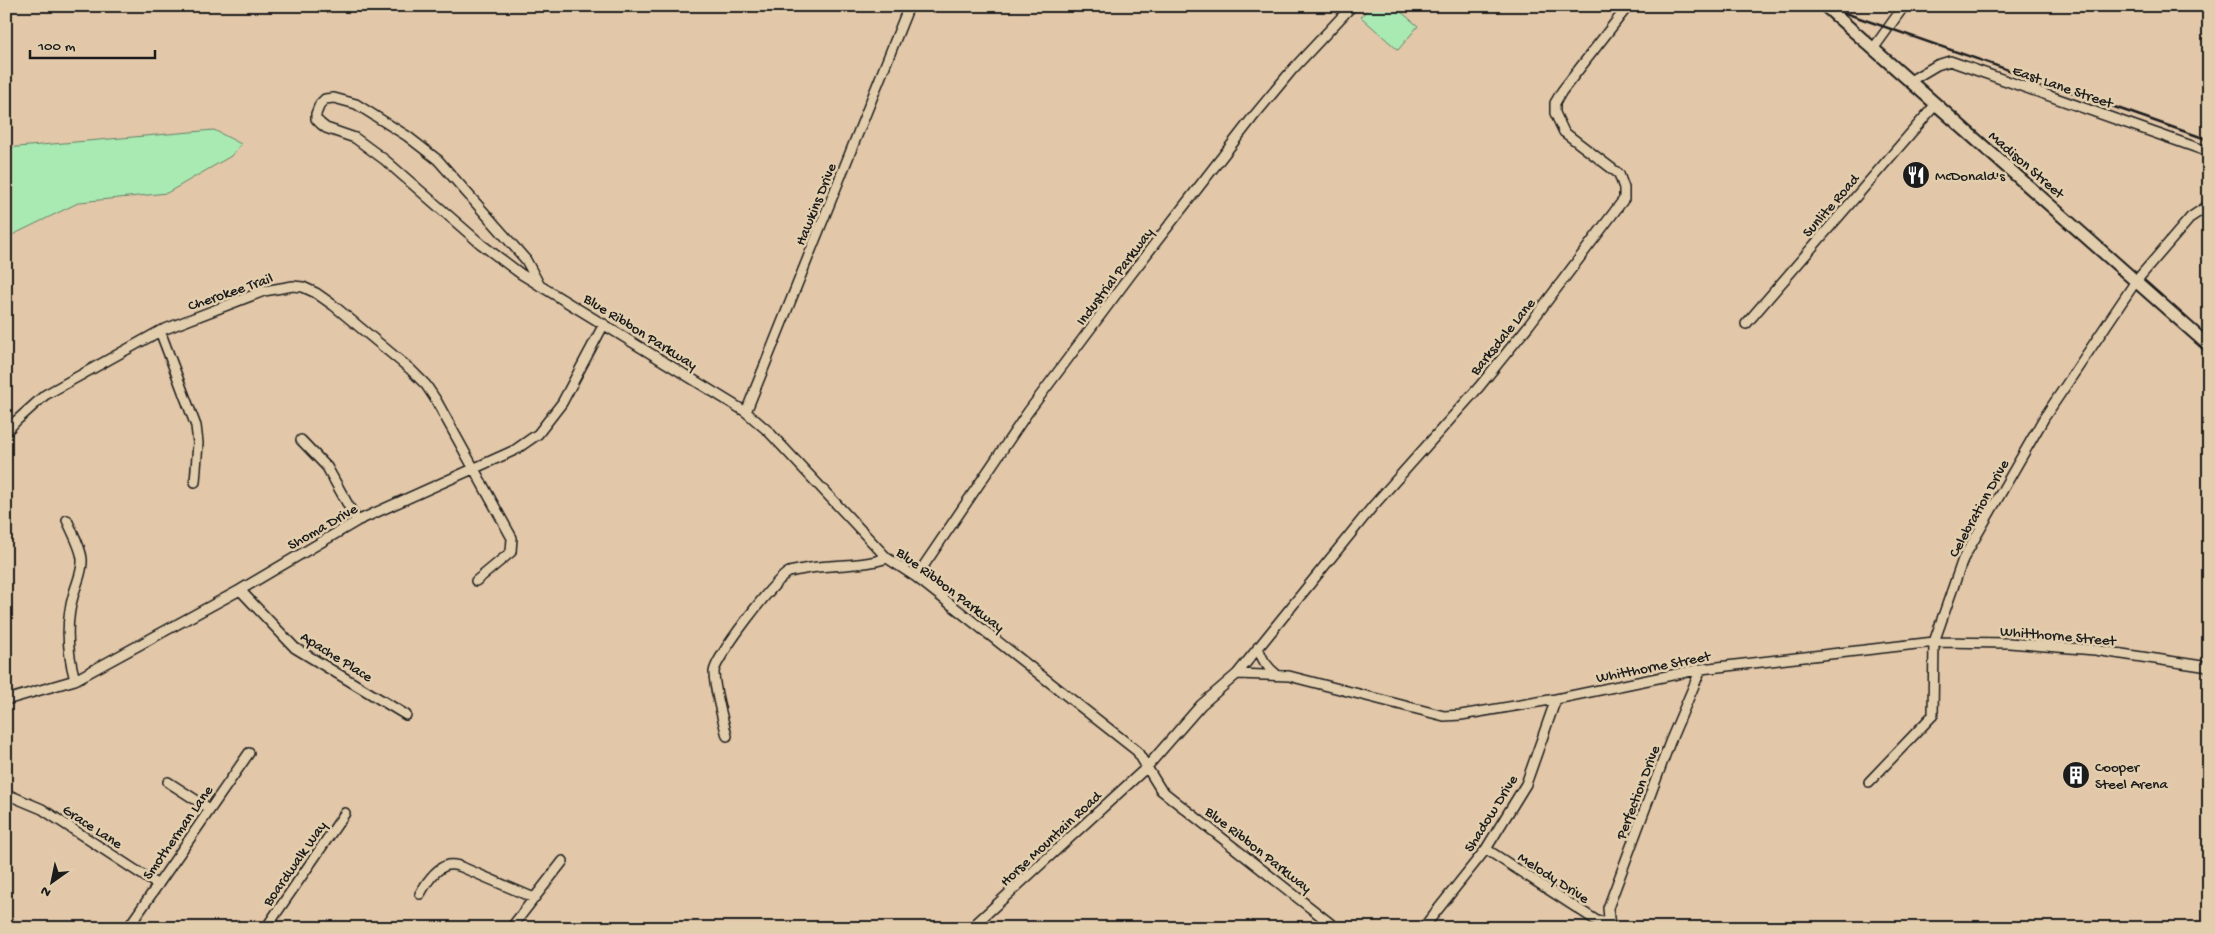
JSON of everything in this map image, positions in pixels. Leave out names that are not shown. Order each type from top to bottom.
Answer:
[{"type":"main road","name":"Madison Street","points":[[1825,6],[2209,346]]},
{"type":"street","name":"Hawkins Drive","points":[[746,412],[909,6]]},
{"type":"street","name":"Industrial Parkway","points":[[916,577],[1028,412],[1132,274],[1292,70],[1352,6]]},
{"type":"street","name":"Barksdale Lane","points":[[1237,674],[1373,506],[1507,353],[1624,199],[1624,188],[1619,174],[1564,132],[1555,113],[1555,103],[1562,91],[1628,6]]},
{"type":"street","points":[[1873,49],[1904,6]]},
{"type":"street","name":"East Lane Street","points":[[1910,80],[1938,65],[1950,61],[2209,152]]},
{"type":"street","name":"Blue Ribbon Parkway","points":[[540,286],[526,260],[438,160],[407,136],[356,104],[334,98],[325,99],[320,104],[316,119],[321,124],[355,138],[385,160],[481,244],[521,274],[540,286],[604,324],[746,412],[768,432],[887,558],[916,577],[1137,752],[1161,790],[1336,928]]},
{"type":"street","name":"Sunlite Road","points":[[1746,324],[1936,104]]},
{"type":"street","points":[[2136,281],[2191,217],[2209,204]]},
{"type":"street","name":"Celebration Drive","points":[[1869,782],[1933,715],[1934,642],[1963,559],[2044,418],[2136,281]]},
{"type":"street","name":"Cherokee Trail","points":[[6,432],[45,395],[160,331],[264,291],[293,286],[303,287],[333,305],[426,385],[508,530],[512,548],[506,557],[476,581]]},
{"type":"street","name":"Shoma Drive","points":[[6,700],[75,680],[240,590],[356,521],[515,450],[538,434],[562,403],[604,324]]},
{"type":"street","points":[[160,331],[196,426],[198,443],[194,482]]},
{"type":"street","points":[[300,440],[327,467],[356,521]]},
{"type":"street","points":[[68,520],[82,559],[81,572],[73,594],[67,634],[69,658],[75,680]]},
{"type":"street","points":[[727,736],[715,677],[716,667],[755,608],[780,580],[790,572],[821,566],[874,562],[887,558]]},
{"type":"street","name":"Apache Place","points":[[240,590],[296,648],[406,715]]},
{"type":"street","name":"Whitthorne Street","points":[[1237,674],[1289,676],[1444,716],[1556,699],[1701,669],[1934,642],[2009,644],[2095,650],[2209,667]]},
{"type":"street","points":[[1258,647],[1261,657],[1267,666],[1277,675]]},
{"type":"street","name":"Perfection Drive","points":[[1609,926],[1608,908],[1670,742],[1701,669]]},
{"type":"street","points":[[1146,768],[1201,705],[1237,674]]},
{"type":"street","name":"Shadow Drive","points":[[1423,928],[1486,849],[1526,784],[1556,699]]},
{"type":"street","name":"Smotherman Lane","points":[[128,928],[249,753]]},
{"type":"street","name":"Horse Mountain Road","points":[[971,928],[1146,768]]},
{"type":"street","points":[[168,782],[210,809]]},
{"type":"street","name":"Grace Lane","points":[[12,796],[42,809],[158,885]]},
{"type":"street","name":"Boardwalk Way","points":[[266,928],[346,813]]},
{"type":"street","name":"Melody Drive","points":[[1486,849],[1597,921],[1609,926]]},
{"type":"street","points":[[511,928],[563,861]]},
{"type":"street","points":[[420,894],[426,884],[442,868],[453,865],[534,898]]},
{"type":"green space","points":[[1370,6],[1394,6],[1418,26],[1398,50],[1361,17]]},
{"type":"green space","points":[[214,130],[241,144],[231,156],[167,193],[80,202],[6,238],[6,148]]},
{"type":"railway","points":[[1825,6],[2209,140]]},
{"type":"place","name":"McDonald's","points":[[1916,175]]},
{"type":"place","name":"Cooper Steel Arena","points":[[2076,775]]}]
